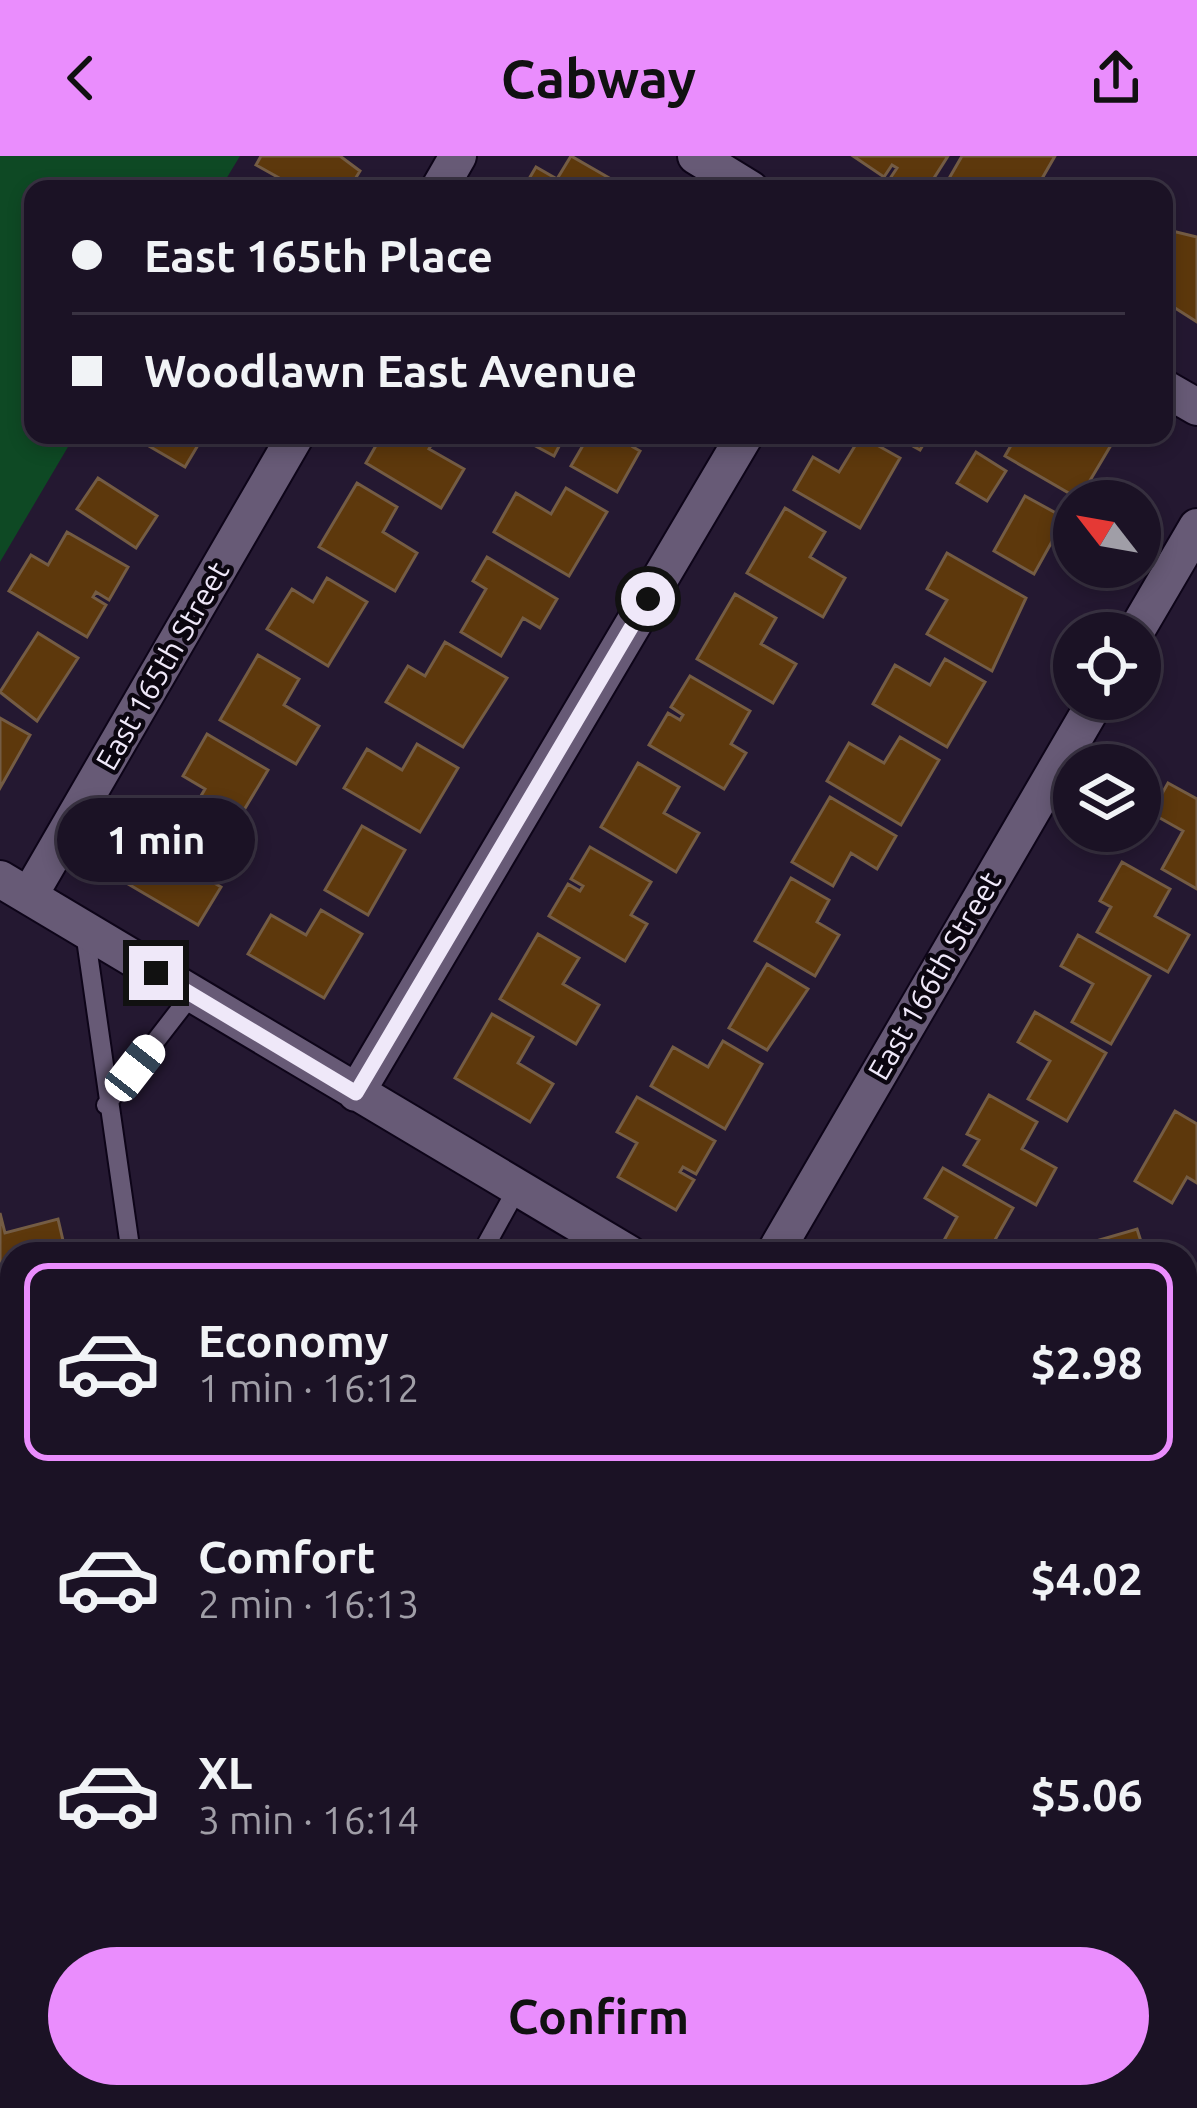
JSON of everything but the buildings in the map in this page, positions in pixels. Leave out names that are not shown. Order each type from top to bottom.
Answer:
[{"type":"street","points":[[696,156],[735,180]]},
{"type":"street","name":"East 165th Street","points":[[14,888],[290,444]]},
{"type":"street","points":[[356,1093],[740,444]]},
{"type":"street","points":[[1147,612],[1197,527]]},
{"type":"street","name":"East 166th Street","points":[[781,1242],[1085,720]]},
{"type":"street","points":[[14,888],[609,1242]]},
{"type":"lane","points":[[85,930],[106,1105],[129,1242]]},
{"type":"lane","points":[[106,1105],[192,994]]},
{"type":"lane","points":[[488,1242],[518,1187]]},
{"type":"green space","points":[[0,156],[240,156],[225,180],[24,180],[24,444],[70,444],[0,562]]},
{"type":"route","points":[[156,973],[356,1093],[648,599]]}]
